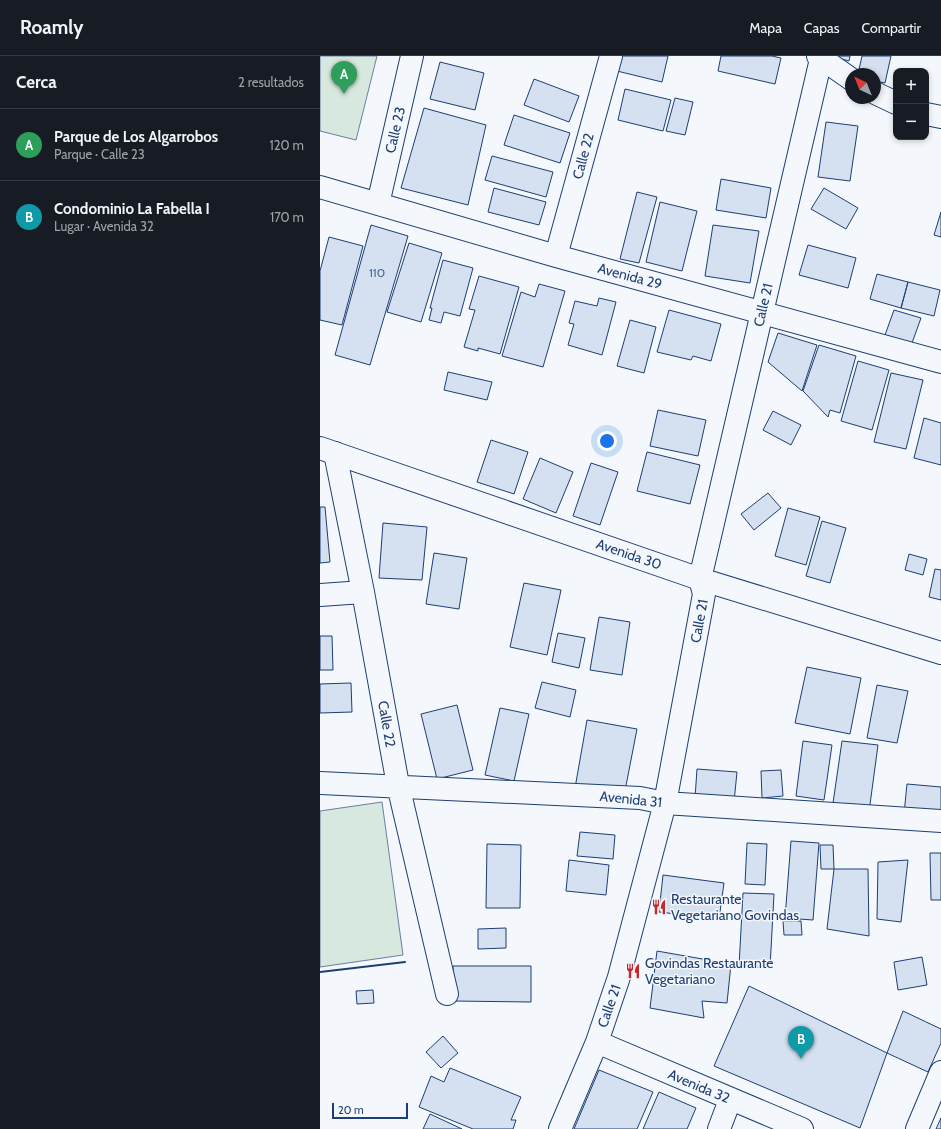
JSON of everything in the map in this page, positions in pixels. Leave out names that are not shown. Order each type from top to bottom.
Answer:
[{"type":"street","name":"Calle 23","points":[[378,204],[412,56]]},
{"type":"street","name":"Calle 22","points":[[556,256],[611,56]]},
{"type":"street","points":[[819,57],[845,75]]},
{"type":"street","name":"Calle 21","points":[[560,1129],[597,1042],[619,977],[665,803],[704,594],[700,578],[819,57]]},
{"type":"street","points":[[881,96],[893,102]]},
{"type":"street","points":[[929,115],[941,117]]},
{"type":"street","name":"Avenida 29","points":[[320,187],[556,256],[761,311],[941,362]]},
{"type":"street","name":"Calle 22","points":[[327,451],[363,592],[398,786],[447,994]]},
{"type":"street","name":"Avenida 30","points":[[327,451],[700,578],[941,653]]},
{"type":"street","points":[[320,595],[363,592]]},
{"type":"street","name":"Avenida 31","points":[[320,783],[640,798],[665,803],[941,821]]},
{"type":"street","name":"Avenida 32","points":[[597,1042],[730,1100],[802,1129]]},
{"type":"street","points":[[917,1129],[941,1072]]},
{"type":"street","points":[[719,1129],[730,1100]]},
{"type":"shaded area","points":[[320,56],[377,56],[356,140],[320,131]]},
{"type":"shaded area","points":[[382,802],[403,955],[320,967],[320,811]]},
{"type":"building","points":[[621,56],[668,56],[662,82],[617,71]]},
{"type":"building","points":[[721,56],[772,56],[781,58],[775,84],[718,71]]},
{"type":"building","points":[[831,56],[850,56],[849,61]]},
{"type":"building","points":[[862,56],[891,56],[885,83],[881,82],[881,68],[859,68]]},
{"type":"building","points":[[440,62],[484,73],[475,110],[430,99]]},
{"type":"building","points":[[534,79],[579,96],[569,122],[524,105]]},
{"type":"building","points":[[625,89],[671,100],[663,131],[618,120]]},
{"type":"building","points":[[675,98],[693,102],[685,135],[666,131]]},
{"type":"building","points":[[424,108],[486,125],[468,205],[401,188]]},
{"type":"building","points":[[514,115],[570,133],[560,163],[504,145]]},
{"type":"building","points":[[826,122],[858,126],[850,181],[818,177]]},
{"type":"building","points":[[492,156],[553,172],[546,197],[485,180]]},
{"type":"building","points":[[721,179],[771,188],[766,218],[716,210]]},
{"type":"building","points":[[494,188],[546,202],[539,225],[488,212]]},
{"type":"building","points":[[824,188],[858,208],[846,229],[811,209]]},
{"type":"building","points":[[637,192],[657,197],[639,263],[620,259]]},
{"type":"building","points":[[660,202],[697,211],[682,271],[646,262]]},
{"type":"building","points":[[941,212],[941,237],[934,235]]},
{"type":"building","points":[[371,225],[408,236],[370,365],[335,355]]},
{"type":"building","points":[[713,225],[759,231],[750,283],[705,276]]},
{"type":"building","points":[[329,237],[363,246],[342,325],[320,320],[320,271]]},
{"type":"building","points":[[409,243],[442,253],[421,322],[387,312]]},
{"type":"building","points":[[808,245],[856,258],[848,288],[799,275]]},
{"type":"building","points":[[443,260],[473,268],[460,316],[444,312],[441,323],[429,320],[432,308],[430,308]]},
{"type":"building","points":[[877,274],[908,282],[901,308],[870,299]]},
{"type":"building","points":[[479,276],[519,287],[500,354],[478,348],[478,351],[464,347],[475,310],[469,309]]},
{"type":"building","points":[[908,282],[940,290],[934,316],[901,308]]},
{"type":"building","points":[[539,284],[565,291],[543,367],[502,356],[521,292],[535,297]]},
{"type":"building","points":[[599,298],[616,302],[602,355],[568,345],[574,324],[569,323],[575,301],[597,306]]},
{"type":"building","points":[[669,310],[721,324],[711,361],[693,356],[691,360],[657,352]]},
{"type":"building","points":[[894,310],[921,318],[912,343],[885,335]]},
{"type":"building","points":[[630,320],[656,327],[644,373],[617,366]]},
{"type":"building","points":[[778,333],[817,345],[802,391],[768,362]]},
{"type":"building","points":[[819,345],[856,356],[840,413],[830,410],[828,417],[803,391]]},
{"type":"building","points":[[858,361],[889,370],[872,430],[841,421]]},
{"type":"building","points":[[448,372],[492,382],[487,400],[444,390]]},
{"type":"building","points":[[891,373],[923,380],[906,449],[874,442]]},
{"type":"building","points":[[658,410],[706,420],[698,456],[650,446]]},
{"type":"building","points":[[773,411],[801,425],[791,445],[763,430]]},
{"type":"building","points":[[924,418],[941,423],[941,465],[914,458]]},
{"type":"building","points":[[491,440],[528,452],[514,494],[477,482]]},
{"type":"building","points":[[647,452],[700,465],[690,504],[637,491]]},
{"type":"building","points":[[540,458],[573,472],[556,513],[523,499]]},
{"type":"building","points":[[591,463],[618,472],[600,525],[573,516]]},
{"type":"building","points":[[768,493],[781,508],[754,530],[741,514]]},
{"type":"building","points":[[320,507],[325,507],[330,562],[320,563]]},
{"type":"building","points":[[788,508],[820,517],[806,565],[775,556]]},
{"type":"building","points":[[822,521],[846,528],[830,583],[806,576]]},
{"type":"building","points":[[383,523],[427,527],[422,580],[379,578]]},
{"type":"building","points":[[434,553],[467,558],[459,609],[426,604]]},
{"type":"building","points":[[909,554],[927,559],[923,575],[905,570]]},
{"type":"building","points":[[935,569],[941,570],[941,600],[929,597]]},
{"type":"building","points":[[524,583],[561,590],[547,655],[510,647]]},
{"type":"building","points":[[599,617],[630,622],[622,675],[590,670]]},
{"type":"building","points":[[558,633],[585,638],[579,668],[552,662]]},
{"type":"building","points":[[320,636],[332,636],[333,670],[320,670]]},
{"type":"building","points":[[807,667],[861,678],[850,734],[795,723]]},
{"type":"building","points":[[542,682],[576,690],[570,717],[535,708]]},
{"type":"building","points":[[351,683],[352,712],[320,713],[320,684]]},
{"type":"building","points":[[877,685],[908,691],[897,743],[867,738]]},
{"type":"building","points":[[457,705],[473,770],[437,779],[421,714]]},
{"type":"building","points":[[500,708],[529,714],[514,781],[485,775]]},
{"type":"building","points":[[587,720],[637,729],[624,796],[575,788]]},
{"type":"building","points":[[803,741],[832,745],[824,800],[796,796]]},
{"type":"building","points":[[842,741],[878,745],[869,812],[832,810]]},
{"type":"building","points":[[697,769],[737,772],[734,802],[695,798]]},
{"type":"building","points":[[781,770],[783,796],[762,798],[761,771]]},
{"type":"building","points":[[907,784],[941,787],[941,817],[904,814]]},
{"type":"building","points":[[580,832],[615,835],[613,859],[577,856]]},
{"type":"building","points":[[791,841],[819,843],[813,920],[785,918]]},
{"type":"building","points":[[747,843],[767,844],[765,885],[745,884]]},
{"type":"building","points":[[487,844],[521,845],[520,908],[486,908]]},
{"type":"building","points":[[820,845],[833,845],[834,869],[821,869]]},
{"type":"building","points":[[930,853],[941,853],[941,900],[931,900]]},
{"type":"building","points":[[569,860],[609,865],[606,895],[566,891]]},
{"type":"building","points":[[908,860],[901,922],[877,919],[878,862]]},
{"type":"building","points":[[834,869],[868,869],[869,936],[827,929]]},
{"type":"building","points":[[663,875],[724,883],[719,919],[659,912]]},
{"type":"building","points":[[743,893],[774,894],[770,968],[739,966]]},
{"type":"building","points":[[783,921],[801,921],[802,935],[784,935]]},
{"type":"building","points":[[506,928],[506,948],[478,949],[478,929]]},
{"type":"building","points":[[657,951],[731,964],[727,1003],[702,1001],[704,1018],[650,1008]]},
{"type":"building","points":[[922,957],[927,985],[898,990],[894,962]]},
{"type":"building","points":[[453,966],[531,966],[531,1002],[453,1001]]},
{"type":"building","points":[[749,986],[887,1053],[860,1128],[714,1066]]},
{"type":"building","points":[[373,990],[374,1003],[357,1004],[356,991]]},
{"type":"building","points":[[903,1011],[941,1029],[941,1043],[928,1072],[887,1053]]},
{"type":"building","points":[[443,1036],[458,1053],[441,1068],[426,1052]]},
{"type":"building","points":[[450,1068],[521,1097],[511,1120],[516,1120],[513,1129],[473,1129],[419,1107],[431,1076],[444,1082]]},
{"type":"building","points":[[599,1070],[653,1092],[637,1129],[574,1129]]},
{"type":"building","points":[[659,1092],[696,1108],[687,1129],[643,1129]]},
{"type":"building","points":[[430,1114],[462,1129],[423,1129]]},
{"type":"building","points":[[941,1118],[941,1129],[936,1129]]},
{"type":"wall","points":[[320,972],[405,962]]},
{"type":"place","name":"Parque de Los Algarrobos","points":[[344,94]]},
{"type":"place","name":"Restaurante Vegetariano Govindas","points":[[659,907]]},
{"type":"place","name":"Govindas Restaurante Vegetariano","points":[[633,971]]},
{"type":"place","name":"Condominio La Fabella I","points":[[801,1059]]}]
